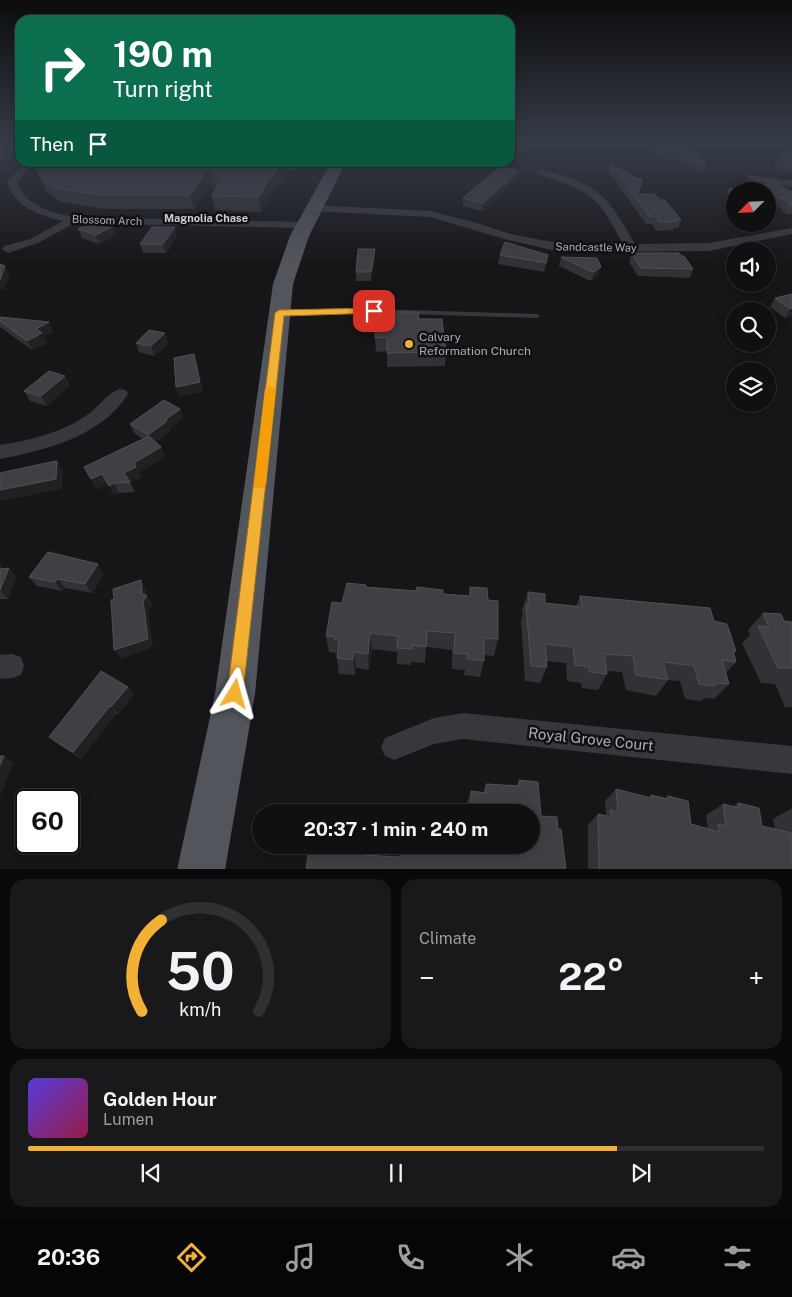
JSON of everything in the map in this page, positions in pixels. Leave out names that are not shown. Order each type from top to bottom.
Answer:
[{"type":"main road","points":[[201,869],[239,666],[283,284],[289,258],[308,216],[327,184]]},
{"type":"street","name":"Blossom Arch","points":[[12,184],[14,190],[25,201],[44,212],[73,220],[308,216]]},
{"type":"street","points":[[575,184],[596,194],[603,201],[631,248]]},
{"type":"street","name":"Sandcastle Way","points":[[308,216],[417,213],[453,219],[508,237],[552,246],[709,247],[729,244],[762,234],[792,231]]},
{"type":"street","points":[[8,249],[34,241],[73,220]]},
{"type":"street","points":[[0,452],[48,442],[82,428],[100,416],[120,394]]},
{"type":"street","name":"Royal Grove Court","points":[[394,747],[434,731],[463,726],[792,760]]},
{"type":"lane","points":[[279,313],[374,311],[537,316]]},
{"type":"building","points":[[49,184],[198,184],[190,195],[99,195],[56,188]]},
{"type":"building","points":[[219,184],[266,184],[259,197],[212,196]]},
{"type":"building","points":[[480,184],[504,184],[483,203],[463,198]]},
{"type":"building","points":[[625,184],[641,184],[638,194],[654,194],[660,200],[665,200],[681,220],[674,220],[676,222],[659,222],[654,216],[649,216]]},
{"type":"building","points":[[776,185],[792,192],[792,206],[782,198],[776,198]]},
{"type":"building","points":[[96,221],[113,226],[96,235],[78,229]]},
{"type":"building","points":[[152,227],[175,227],[163,244],[140,244]]},
{"type":"building","points":[[505,242],[548,255],[546,263],[500,255]]},
{"type":"building","points":[[358,249],[375,249],[371,272],[356,272]]},
{"type":"building","points":[[632,253],[679,253],[681,256],[684,256],[693,269],[641,268]]},
{"type":"building","points":[[561,257],[597,258],[601,267],[594,272],[590,271]]},
{"type":"building","points":[[0,264],[5,266],[0,280]]},
{"type":"building","points":[[792,294],[792,308],[790,309],[775,298]]},
{"type":"building","points":[[388,310],[391,312],[418,312],[419,319],[442,319],[446,352],[387,353],[387,337],[375,338],[375,318]]},
{"type":"building","points":[[0,317],[49,322],[36,329],[42,333],[27,341],[0,321]]},
{"type":"building","points":[[149,330],[165,333],[151,346],[136,343]]},
{"type":"building","points":[[194,354],[200,382],[176,387],[174,358]]},
{"type":"building","points":[[49,371],[65,376],[41,396],[24,391]]},
{"type":"building","points":[[164,400],[180,409],[148,435],[130,424]]},
{"type":"building","points":[[149,436],[161,447],[134,463],[136,467],[124,473],[130,482],[114,483],[109,486],[102,474],[91,479],[84,467]]},
{"type":"building","points":[[57,461],[56,479],[0,490],[0,473]]},
{"type":"building","points":[[48,552],[98,564],[85,584],[58,579],[55,582],[29,577]]},
{"type":"building","points":[[9,568],[0,590],[0,569]]},
{"type":"building","points":[[141,580],[142,594],[147,596],[143,601],[148,639],[114,650],[111,600],[114,599],[113,589]]},
{"type":"building","points":[[347,583],[366,585],[365,587],[416,591],[417,587],[443,590],[443,594],[470,596],[470,587],[487,588],[488,600],[498,601],[498,639],[484,638],[484,661],[467,659],[468,654],[454,653],[455,633],[427,631],[426,647],[412,645],[412,649],[397,648],[398,636],[370,633],[368,654],[354,652],[353,660],[337,658],[339,640],[335,640],[335,637],[326,636],[332,602],[342,603]]},
{"type":"building","points":[[528,592],[545,594],[545,603],[582,607],[580,596],[710,608],[714,621],[727,624],[736,651],[733,651],[736,662],[722,660],[729,684],[715,683],[715,686],[699,684],[694,666],[663,662],[668,680],[636,675],[633,656],[604,654],[607,674],[590,672],[589,667],[575,665],[573,647],[545,644],[547,667],[531,666],[526,604],[529,605]]},
{"type":"building","points":[[763,613],[781,614],[784,621],[792,622],[792,668],[778,668],[758,626],[769,627]]},
{"type":"building","points":[[101,671],[128,687],[73,752],[49,737]]},
{"type":"building","points":[[0,756],[4,756],[0,765]]},
{"type":"building","points":[[519,780],[538,782],[540,804],[471,804],[471,791],[486,793],[486,784],[520,786]]},
{"type":"building","points":[[616,789],[651,798],[651,795],[668,799],[668,796],[688,801],[691,824],[719,832],[718,824],[726,826],[723,804],[739,808],[738,803],[759,808],[762,826],[792,833],[792,869],[599,869],[598,814],[611,817],[610,810],[618,812]]},
{"type":"building","points":[[540,805],[541,816],[557,817],[558,829],[561,829],[566,869],[306,869],[308,854],[365,854],[400,857],[400,854],[540,854]]},
{"type":"slow traffic","points":[[260,484],[270,389]]},
{"type":"place","name":"Calvary Reformation Church","points":[[409,344]]},
{"type":"district","name":"Magnolia Chase","points":[[206,218]]},
{"type":"route","points":[[235,694],[279,313],[374,311]]}]
